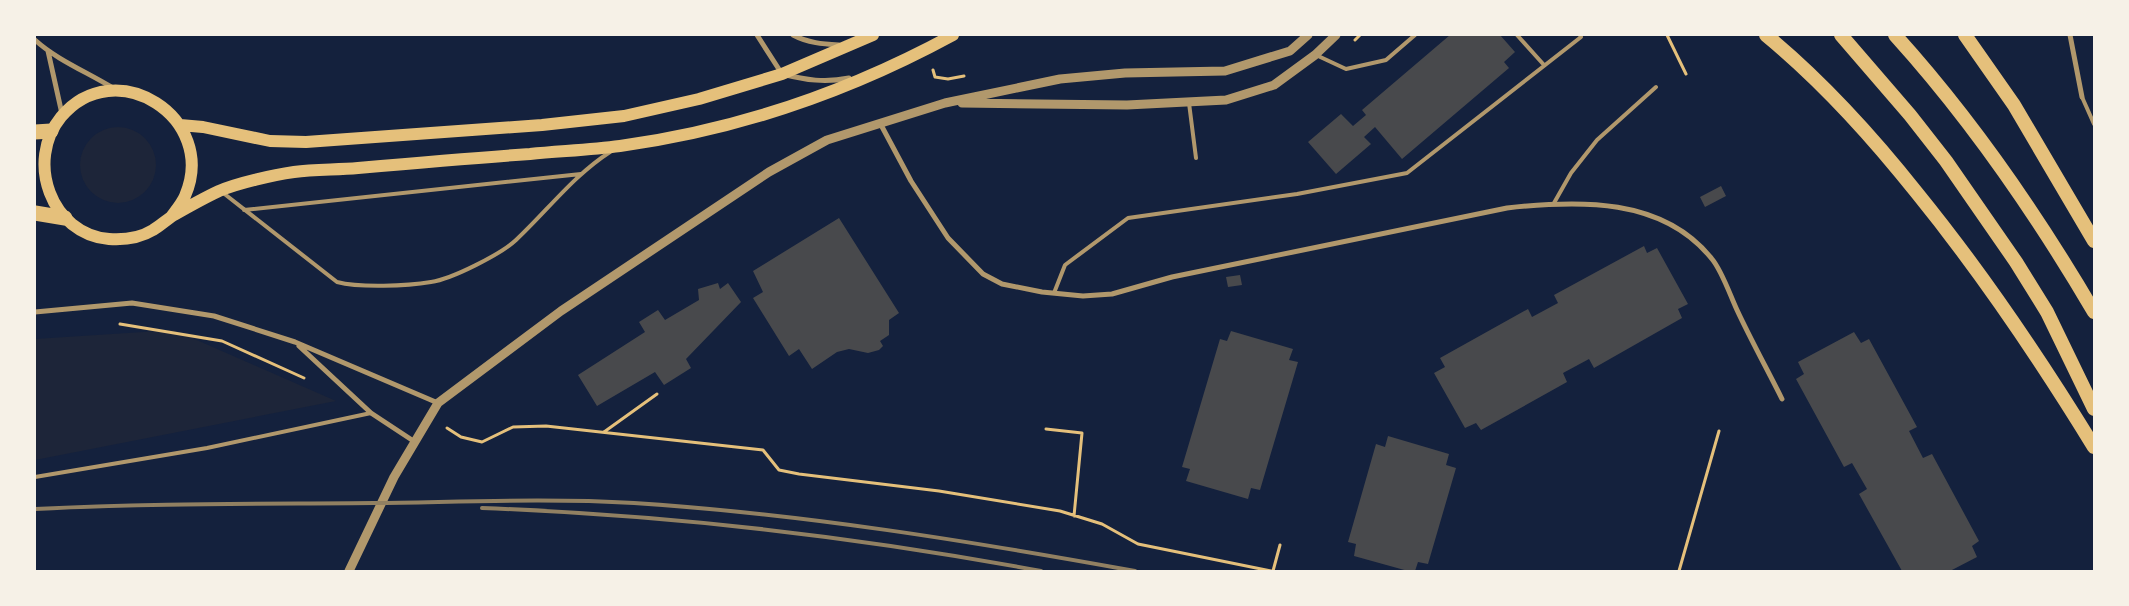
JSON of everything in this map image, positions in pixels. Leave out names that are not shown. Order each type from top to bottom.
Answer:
[{"type":"highway","points":[[1766,35],[1816,78],[1850,113],[1936,217],[2038,356],[2094,447]]},
{"type":"highway","points":[[1841,35],[1934,146],[2016,262],[2047,312],[2094,408]]},
{"type":"highway","points":[[1896,35],[1945,95],[2014,187],[2053,244],[2094,312]]},
{"type":"highway","points":[[1965,35],[2014,105],[2094,241]]},
{"type":"highway","points":[[35,132],[51,131]]},
{"type":"highway","points":[[35,213],[65,218]]},
{"type":"main road","points":[[180,125],[203,127],[270,141],[306,142],[542,125],[624,116],[699,99],[782,74],[873,35]]},
{"type":"main road","points":[[171,217],[185,196],[192,173],[190,148],[180,125],[165,108],[150,99],[134,93],[117,91],[97,94],[78,102],[62,115],[51,131],[44,153],[44,176],[51,199],[65,218],[84,232],[106,238],[130,238],[152,231],[171,217],[220,190],[293,172],[618,146],[690,135],[794,106],[877,73],[953,35]]},
{"type":"street","points":[[757,35],[782,74],[807,80],[831,82],[877,73]]},
{"type":"street","points":[[793,35],[802,40],[822,44],[850,45]]},
{"type":"street","points":[[349,571],[394,477],[438,403],[561,311],[769,172],[827,140],[945,103],[1060,79],[1125,73],[1224,71],[1290,51],[1308,35]]},
{"type":"street","points":[[945,103],[1127,105],[1226,100],[1274,85],[1315,55],[1336,35]]},
{"type":"street","points":[[2070,35],[2082,97]]},
{"type":"street","points":[[35,40],[48,51],[117,91]]},
{"type":"street","points":[[48,51],[62,115]]},
{"type":"street","points":[[880,122],[911,181],[948,238],[982,274],[1002,284],[1054,293],[1083,296],[1112,294],[1172,278],[1507,208],[1554,203],[1620,207],[1660,217],[1687,235],[1713,259],[1782,399]]},
{"type":"street","points":[[35,312],[132,303],[214,316],[295,342],[438,403]]},
{"type":"street","points":[[295,342],[372,412],[415,442]]},
{"type":"lane","points":[[1315,55],[1346,69],[1386,60],[1416,35]]},
{"type":"lane","points":[[1517,35],[1544,64]]},
{"type":"lane","points":[[1054,293],[1065,265],[1128,218],[1297,194],[1407,173],[1544,64],[1581,37],[1580,35]]},
{"type":"lane","points":[[1554,203],[1571,173],[1597,140],[1656,87]]},
{"type":"lane","points":[[2082,97],[2094,124]]},
{"type":"lane","points":[[1189,102],[1196,158]]},
{"type":"lane","points":[[220,190],[337,282],[353,286],[432,282],[446,278],[498,253],[514,242],[582,174],[618,146]]},
{"type":"lane","points":[[244,210],[582,174]]},
{"type":"lane","points":[[35,477],[207,448],[372,412]]},
{"type":"path","points":[[1667,35],[1686,74]]},
{"type":"path","points":[[111,322],[222,341],[311,381]]},
{"type":"path","points":[[603,433],[657,394]]},
{"type":"path","points":[[430,417],[461,437],[482,442],[513,427],[566,427],[603,433],[763,450],[779,470],[1060,511],[1102,524],[1138,544],[1272,571],[1280,545]]},
{"type":"path","points":[[1046,429],[1082,433],[1074,516]]},
{"type":"path","points":[[1678,571],[1719,431]]},
{"type":"shaded area","points":[[111,127],[125,127],[139,133],[150,144],[156,158],[153,180],[145,192],[125,203],[111,203],[97,197],[86,186],[80,172],[80,158],[86,144],[97,133]]},
{"type":"shaded area","points":[[174,330],[336,401],[35,460],[35,339]]},
{"type":"building","points":[[1450,35],[1500,35],[1515,52],[1504,62],[1509,68],[1402,159],[1375,127],[1364,137],[1371,144],[1336,174],[1308,142],[1341,114],[1353,126],[1366,115],[1362,110]]},
{"type":"building","points":[[1721,186],[1726,196],[1705,207],[1700,197]]},
{"type":"building","points":[[839,218],[899,313],[889,320],[889,335],[880,341],[883,346],[879,350],[868,353],[849,349],[837,352],[812,369],[799,349],[789,356],[753,298],[763,292],[753,271]]},
{"type":"building","points":[[1644,246],[1647,253],[1657,248],[1688,304],[1678,309],[1682,318],[1594,368],[1589,359],[1563,373],[1567,382],[1481,430],[1476,423],[1465,428],[1434,373],[1445,367],[1440,358],[1528,309],[1532,317],[1558,303],[1554,295]]},
{"type":"building","points":[[1240,275],[1242,285],[1228,287],[1226,277]]},
{"type":"building","points":[[718,283],[720,289],[728,283],[741,302],[686,359],[691,368],[664,385],[655,372],[597,406],[578,375],[645,332],[639,322],[658,310],[665,320],[699,300],[698,289]]},
{"type":"building","points":[[1231,331],[1293,349],[1289,360],[1298,362],[1260,490],[1251,488],[1248,499],[1186,481],[1190,469],[1182,467],[1220,339],[1227,341]]},
{"type":"building","points":[[1854,332],[1861,343],[1869,339],[1917,427],[1909,431],[1923,458],[1932,454],[1979,541],[1972,546],[1977,557],[1950,571],[1902,571],[1859,494],[1867,489],[1852,463],[1844,467],[1796,379],[1804,374],[1798,362]]},
{"type":"building","points":[[1388,436],[1449,454],[1446,465],[1456,468],[1428,564],[1418,562],[1415,571],[1408,571],[1354,556],[1356,544],[1348,542],[1376,444],[1385,447]]},
{"type":"railway","points":[[35,509],[162,505],[504,501],[634,503],[823,521],[1010,549],[1135,571]]},
{"type":"railway","points":[[482,508],[622,516],[763,529],[903,548],[1041,571]]}]
